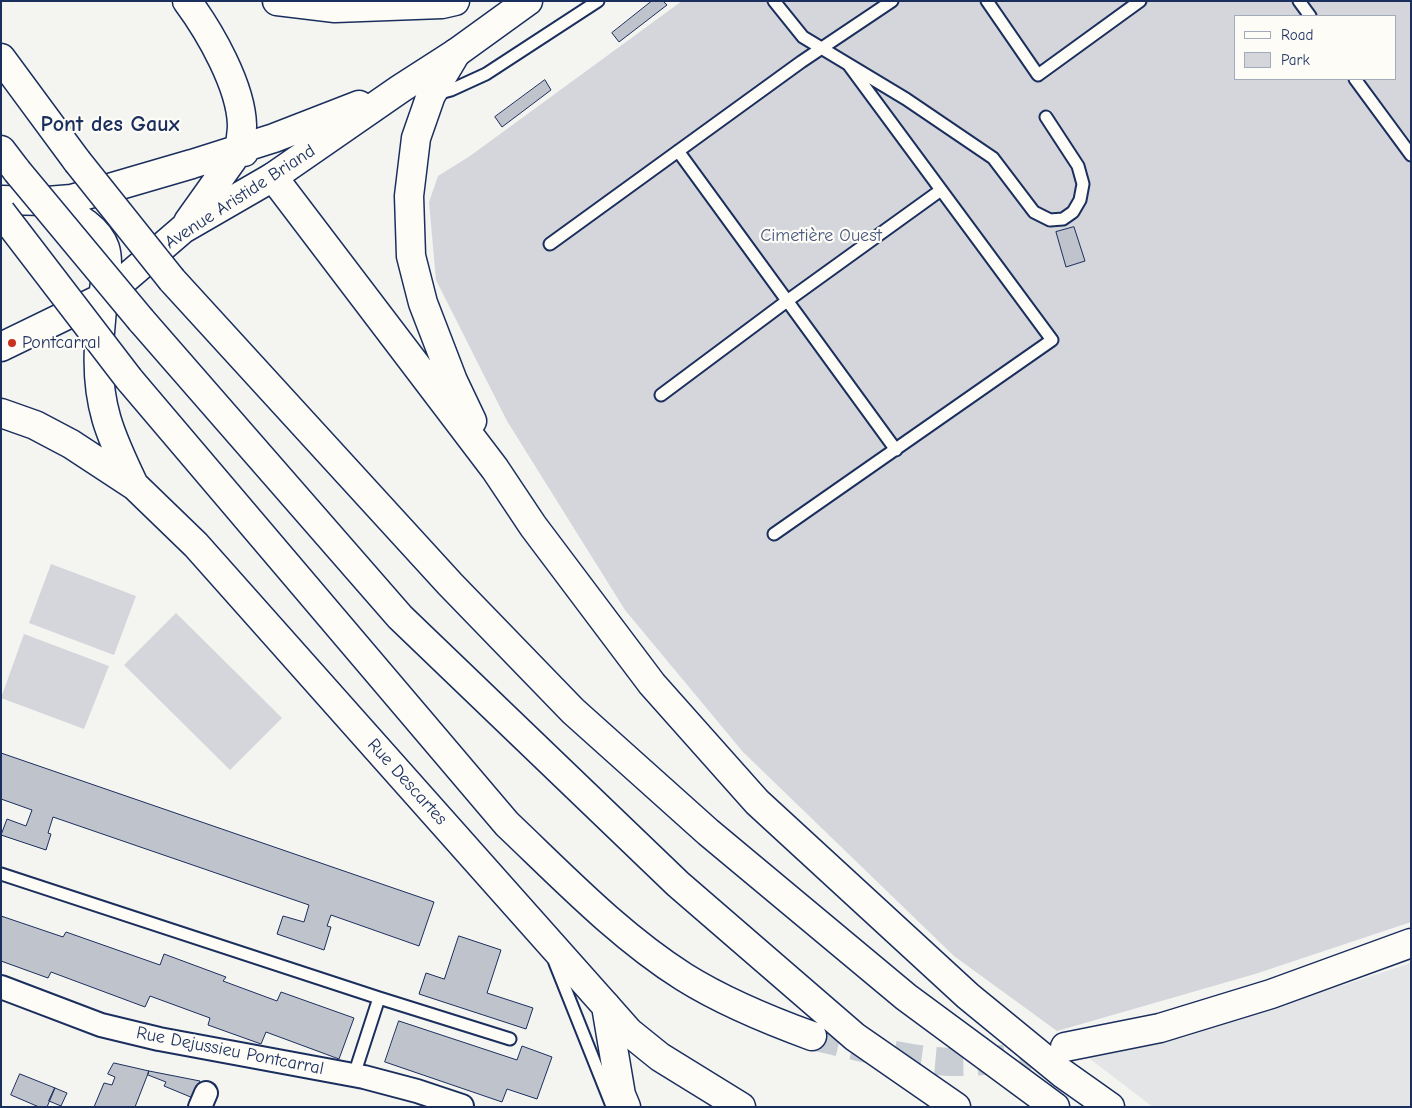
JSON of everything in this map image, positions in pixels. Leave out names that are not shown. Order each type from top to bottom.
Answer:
[{"type":"main road","points":[[183,229],[240,148],[242,124],[237,97],[220,54],[187,1]]},
{"type":"main road","points":[[277,1],[335,8],[442,4],[456,1]]},
{"type":"main road","points":[[495,469],[453,381],[423,303],[411,256],[408,196],[416,138],[417,92],[456,53],[528,1]]},
{"type":"main road","points":[[1,58],[77,161],[172,280],[450,584],[573,711],[708,832],[906,997],[1056,1107]]},
{"type":"main road","name":"Avenue Aristide Briand","points":[[1,200],[47,201],[72,199],[192,164],[417,92]]},
{"type":"main road","name":"Avenue Aristide Briand","points":[[1,347],[104,297],[183,229],[417,92]]},
{"type":"main road","points":[[240,148],[273,177],[495,469],[533,526],[652,684],[757,802],[968,996],[1062,1072],[1110,1107]]},
{"type":"main road","points":[[1,150],[140,320],[407,624],[678,884],[855,1037],[956,1107]]},
{"type":"main road","name":"Rue Descartes","points":[[47,201],[86,222],[97,234],[105,248],[107,267],[99,370],[102,403],[106,420],[135,486]]},
{"type":"main road","points":[[1,212],[129,379],[506,824],[629,938],[684,977],[768,1020],[812,1036]]},
{"type":"main road","name":"Rue Descartes","points":[[1,413],[35,425],[72,444],[135,486],[196,545],[629,1032],[660,1057],[741,1107]]},
{"type":"main road","points":[[1065,1047],[1169,1025],[1271,994],[1411,943]]},
{"type":"main road","points":[[606,1006],[621,1095],[626,1107]]},
{"type":"street","name":"Rue Dejussieu Pontcarral","points":[[1,987],[61,1011],[111,1027],[159,1039],[354,1075],[408,1088],[462,1106]]},
{"type":"lane","points":[[417,92],[451,90],[486,74],[598,1]]},
{"type":"lane","points":[[774,1],[803,37],[906,99],[993,158],[1034,212],[1050,220],[1063,219],[1073,212],[1080,200],[1083,184],[1078,166],[1046,117]]},
{"type":"lane","points":[[550,244],[821,48],[892,1]]},
{"type":"lane","points":[[987,1],[1038,75],[1140,1]]},
{"type":"lane","points":[[1299,1],[1309,15]]},
{"type":"lane","points":[[774,534],[1052,340],[848,64]]},
{"type":"lane","points":[[1356,80],[1411,155]]},
{"type":"lane","points":[[678,151],[896,450]]},
{"type":"lane","points":[[661,395],[941,190]]},
{"type":"lane","points":[[1,874],[510,1039]]},
{"type":"lane","points":[[546,938],[612,1107]]},
{"type":"lane","points":[[354,1075],[379,998]]},
{"type":"shaded area","points":[[1411,963],[1411,1107],[1153,1107],[1086,1056],[1182,1038]]},
{"type":"green space","name":"Cimetière Ouest","points":[[682,1],[1411,1],[1411,922],[1255,974],[1057,1031],[954,956],[743,752],[625,610],[507,421],[436,280],[429,202],[438,176],[470,156]]},
{"type":"green space","points":[[51,564],[136,596],[114,655],[29,623]]},
{"type":"green space","points":[[176,613],[282,718],[230,770],[124,665]]},
{"type":"green space","points":[[24,634],[109,666],[84,729],[1,698]]},
{"type":"building","points":[[652,1],[663,1],[667,5],[619,42],[612,33]]},
{"type":"building","points":[[545,80],[551,90],[502,127],[495,117]]},
{"type":"building","points":[[1074,227],[1085,261],[1066,267],[1056,232]]},
{"type":"building","points":[[1,753],[434,902],[419,946],[331,915],[327,926],[331,927],[324,950],[277,934],[283,916],[304,922],[309,905],[53,817],[48,833],[51,834],[46,850],[1,835],[7,819],[26,826],[32,810],[1,799]]},
{"type":"building","points":[[1,916],[63,937],[66,932],[160,965],[164,954],[226,977],[223,981],[277,1001],[281,992],[354,1018],[339,1059],[266,1032],[261,1044],[208,1025],[210,1018],[150,996],[145,1007],[51,972],[48,978],[1,961]]},
{"type":"building","points":[[459,936],[501,950],[487,993],[533,1008],[526,1029],[419,994],[426,973],[444,979]]},
{"type":"building","points":[[399,1021],[517,1060],[522,1046],[552,1057],[537,1099],[507,1089],[502,1102],[385,1062]]},
{"type":"building","points":[[114,1063],[149,1071],[135,1107],[94,1107],[104,1083],[112,1085],[115,1077],[108,1074]]},
{"type":"building","points":[[149,1071],[200,1081],[193,1098],[164,1086],[166,1082],[148,1075]]},
{"type":"building","points":[[20,1074],[55,1088],[47,1107],[39,1107],[11,1095]]},
{"type":"building","points":[[55,1088],[67,1093],[61,1106],[49,1101]]},
{"type":"tunnel","points":[[812,1036],[898,1056],[950,1062],[1004,1059],[1057,1049]]},
{"type":"place","name":"Pontcarral","points":[[12,343]]},
{"type":"district","name":"Pont des Gaux","points":[[110,125]]}]
